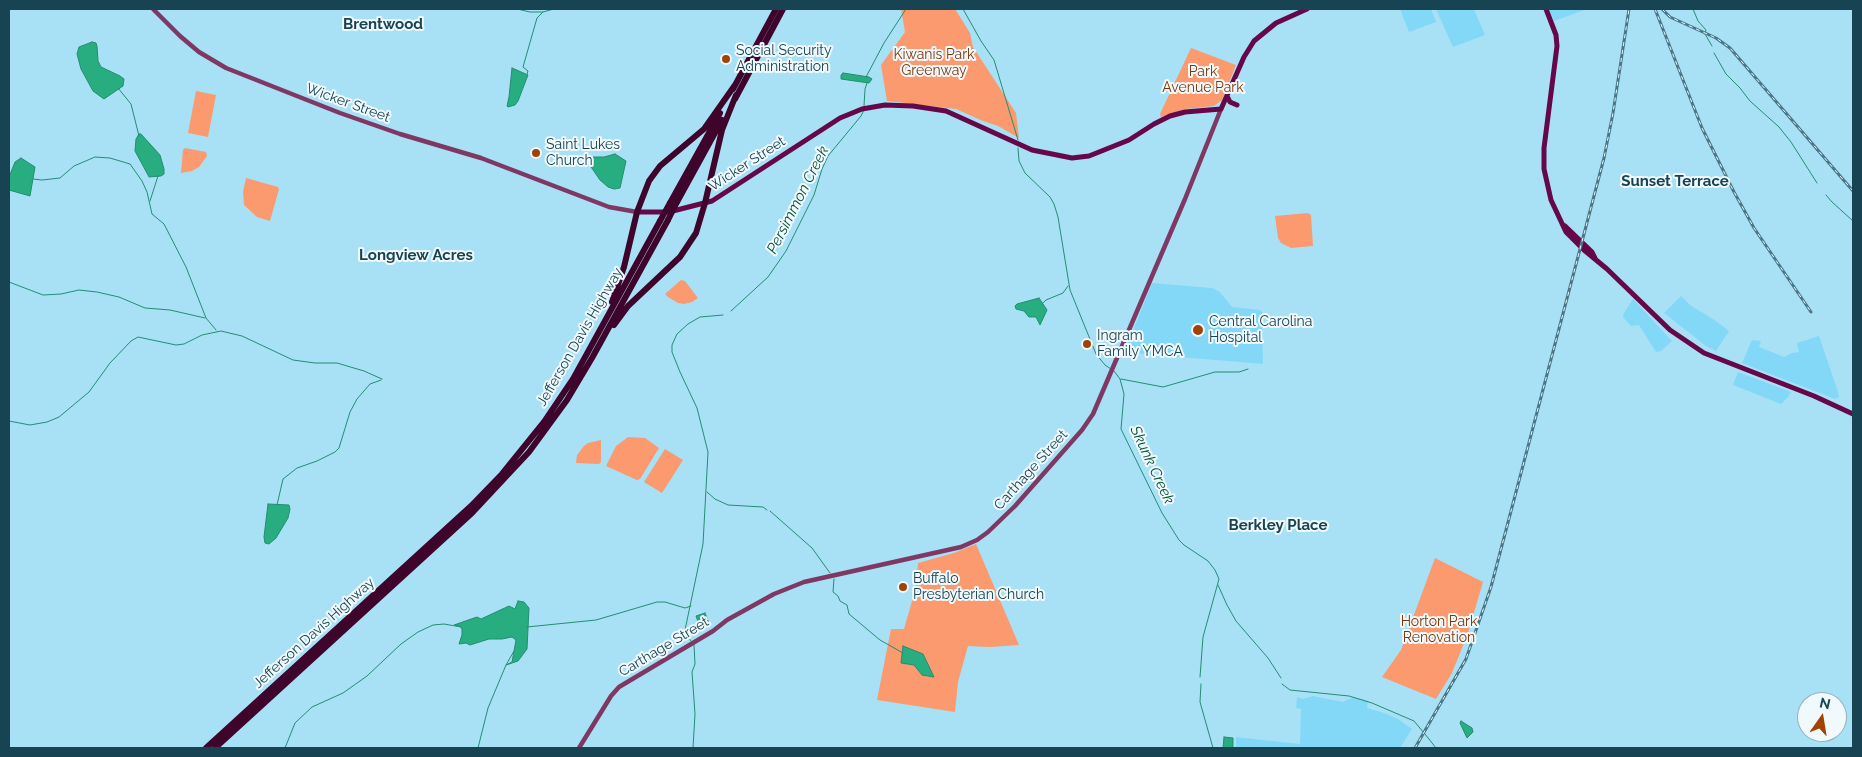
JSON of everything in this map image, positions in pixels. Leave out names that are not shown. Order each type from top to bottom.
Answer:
[{"type":"highway","name":"Jefferson Davis Highway","points":[[674,203],[776,9]]},
{"type":"highway","name":"Jefferson Davis Highway","points":[[206,748],[472,506],[502,474],[550,413],[582,364],[784,9]]},
{"type":"highway","points":[[599,333],[614,299],[637,212],[649,181],[660,166],[704,128],[735,85]]},
{"type":"highway","points":[[592,358],[628,306],[676,262],[690,245],[696,233],[705,203],[722,130],[736,95]]},
{"type":"highway","name":"Jefferson Davis Highway","points":[[215,748],[454,531],[491,494],[542,434],[567,400],[592,358],[664,220]]},
{"type":"main road","name":"Wicker Street","points":[[152,9],[199,52],[226,68],[355,118],[481,158],[609,207],[637,212],[669,212],[705,203],[719,197],[823,128],[850,113],[862,109],[885,106],[913,106],[946,111],[1032,150],[1072,158],[1089,156],[1115,146],[1170,116],[1185,112],[1221,109]]},
{"type":"main road","name":"Carthage Street","points":[[579,748],[611,696],[619,687],[774,594],[804,582],[961,547],[977,540],[988,532],[1015,506],[1082,430],[1093,414],[1244,57],[1254,40],[1276,23],[1307,9]]},
{"type":"main road","points":[[1546,9],[1554,29],[1557,46],[1544,148],[1544,169],[1551,200],[1565,226],[1566,232],[1670,330],[1704,353],[1814,396],[1853,414]]},
{"type":"main road","points":[[1227,96],[1230,102],[1237,105]]},
{"type":"shaded area","points":[[1400,9],[1431,9],[1436,22],[1409,32]]},
{"type":"shaded area","points":[[1436,9],[1474,9],[1485,35],[1453,47]]},
{"type":"shaded area","points":[[1549,9],[1587,9],[1554,21]]},
{"type":"shaded area","points":[[92,42],[96,43],[98,61],[101,67],[124,79],[123,86],[104,99],[93,91],[81,69],[77,54],[79,47]]},
{"type":"shaded area","points":[[512,68],[528,75],[518,101],[515,105],[508,107],[507,106]]},
{"type":"shaded area","points":[[843,73],[872,79],[869,83],[841,79]]},
{"type":"shaded area","points":[[139,134],[160,155],[164,169],[164,174],[161,176],[149,177],[135,151],[136,139]]},
{"type":"shaded area","points":[[615,154],[626,161],[620,188],[614,189],[608,187],[600,180],[589,164],[593,157]]},
{"type":"shaded area","points":[[21,158],[35,167],[30,196],[9,190],[9,177],[15,162]]},
{"type":"shaded area","name":"Central Carolina Hospital","points":[[1152,283],[1212,288],[1220,292],[1232,307],[1260,310],[1262,312],[1263,364],[1128,351],[1126,348]]},
{"type":"shaded area","points":[[1681,296],[1690,305],[1729,331],[1716,351],[1706,346],[1664,313]]},
{"type":"shaded area","points":[[1039,298],[1047,310],[1040,325],[1036,317],[1029,317],[1024,311],[1016,309],[1015,306]]},
{"type":"shaded area","points":[[1633,299],[1672,341],[1661,351],[1656,352],[1639,325],[1631,326],[1623,317]]},
{"type":"shaded area","points":[[1819,336],[1838,392],[1839,397],[1835,399],[1742,363],[1752,340],[1761,341],[1759,347],[1784,357],[1799,352],[1797,343]]},
{"type":"shaded area","points":[[1738,372],[1791,392],[1781,404],[1733,385]]},
{"type":"shaded area","points":[[268,504],[289,505],[290,509],[288,518],[276,538],[269,544],[265,543],[264,537]]},
{"type":"shaded area","points":[[518,601],[524,602],[529,608],[527,649],[518,661],[506,665],[512,662],[516,640],[512,637],[489,639],[470,645],[466,643],[459,644],[462,629],[460,626],[454,625],[477,617],[481,619],[509,606],[515,609]]},
{"type":"shaded area","points":[[705,613],[709,623],[703,626],[699,624],[696,616]]},
{"type":"shaded area","points":[[903,646],[923,654],[934,677],[922,675],[914,665],[901,663]]},
{"type":"shaded area","points":[[1313,696],[1343,702],[1353,697],[1367,700],[1367,708],[1398,719],[1412,729],[1400,748],[1236,748],[1236,737],[1300,744],[1301,709],[1296,708],[1297,697],[1303,699]]},
{"type":"shaded area","points":[[1461,721],[1472,728],[1473,732],[1467,738],[1460,723]]},
{"type":"shaded area","points":[[1224,737],[1233,738],[1233,748],[1223,748]]},
{"type":"green space","name":"Kiwanis Park Greenway","points":[[901,9],[955,9],[970,33],[973,47],[1016,113],[1019,138],[998,126],[956,109],[887,101],[881,65],[905,32]]},
{"type":"green space","name":"Park Avenue Park","points":[[1191,48],[1236,65],[1222,100],[1214,106],[1185,109],[1161,117],[1160,114]]},
{"type":"green space","points":[[196,91],[216,95],[208,137],[188,133]]},
{"type":"green space","points":[[185,148],[206,152],[207,156],[199,167],[192,171],[181,173],[183,150]]},
{"type":"green space","points":[[246,178],[278,187],[270,221],[257,217],[244,205],[243,192]]},
{"type":"green space","points":[[1308,213],[1311,215],[1313,246],[1291,248],[1281,243],[1278,238],[1275,216]]},
{"type":"green space","points":[[681,280],[685,281],[698,298],[684,304],[678,303],[665,294]]},
{"type":"green space","points":[[628,437],[645,438],[659,448],[640,479],[637,480],[606,466],[616,446]]},
{"type":"green space","points":[[601,440],[601,462],[599,464],[576,463],[577,455],[584,446]]},
{"type":"green space","points":[[665,449],[683,460],[662,493],[644,482]]},
{"type":"green space","points":[[976,544],[1019,645],[968,646],[958,682],[955,712],[877,700],[891,629],[904,629],[916,587],[918,563],[954,553]]},
{"type":"green space","name":"Horton Park Renovation","points":[[1435,558],[1483,582],[1468,633],[1452,673],[1436,699],[1382,677],[1401,650]]},
{"type":"waterway","points":[[517,9],[530,12],[543,12],[554,9]]},
{"type":"waterway","name":"Persimmon Creek","points":[[866,77],[884,43],[906,9]]},
{"type":"waterway","name":"Skunk Creek","points":[[963,9],[994,60],[1018,140]]},
{"type":"waterway","points":[[1693,9],[1698,21],[1706,30],[1705,34],[1712,46]]},
{"type":"waterway","points":[[527,74],[528,71],[523,67],[537,18],[543,12]]},
{"type":"waterway","points":[[1714,53],[1726,74],[1750,101],[1779,127],[1791,142],[1817,183]]},
{"type":"waterway","name":"Persimmon Creek","points":[[864,106],[867,83]]},
{"type":"waterway","points":[[118,88],[131,104],[139,136]]},
{"type":"waterway","name":"Persimmon Creek","points":[[731,311],[768,277],[786,251],[814,195],[828,156],[864,110]]},
{"type":"waterway","name":"Skunk Creek","points":[[1018,148],[1019,161],[1025,173],[1050,197],[1054,204],[1058,217],[1070,290],[1096,354],[1111,369]]},
{"type":"waterway","points":[[33,179],[60,178],[74,166],[95,157],[110,158],[130,164],[147,192],[152,214],[164,224],[186,267],[206,318],[216,330]]},
{"type":"waterway","points":[[150,201],[158,176]]},
{"type":"waterway","points":[[1826,195],[1853,221]]},
{"type":"waterway","points":[[9,282],[43,295],[79,290],[97,292],[119,297],[145,308],[170,310],[205,318]]},
{"type":"waterway","points":[[1042,304],[1046,300],[1063,293],[1068,286]]},
{"type":"waterway","name":"Persimmon Creek","points":[[691,641],[685,630],[703,544],[708,452],[697,408],[672,352],[672,345],[677,334],[688,324],[700,317],[723,315]]},
{"type":"waterway","points":[[9,421],[30,425],[47,422],[59,417],[89,392],[110,363],[131,341],[138,337],[176,345],[184,344],[202,335],[221,331],[242,336],[293,360],[337,363],[364,371],[382,379]]},
{"type":"waterway","points":[[1121,379],[1163,387],[1215,372],[1239,372],[1248,369]]},
{"type":"waterway","name":"Skunk Creek","points":[[1114,371],[1120,379],[1124,394],[1121,429],[1162,513],[1179,540],[1208,561],[1219,579],[1203,637],[1200,677]]},
{"type":"waterway","points":[[277,505],[283,479],[297,468],[317,461],[339,448],[350,412],[357,399],[370,384],[381,380]]},
{"type":"waterway","points":[[707,492],[715,499],[728,505],[763,507],[767,510]]},
{"type":"waterway","points":[[770,511],[812,548],[830,573]]},
{"type":"waterway","points":[[834,579],[833,592],[840,601],[847,605],[849,614],[880,640],[903,653]]},
{"type":"waterway","points":[[1218,585],[1236,621],[1268,658],[1281,678]]},
{"type":"waterway","points":[[527,627],[596,620],[657,602],[665,602],[685,608],[691,606]]},
{"type":"waterway","points":[[285,748],[295,723],[312,707],[343,693],[367,676],[401,644],[418,632],[433,625],[444,624],[461,627]]},
{"type":"waterway","name":"Persimmon Creek","points":[[693,748],[695,714],[692,672],[695,664],[694,645]]},
{"type":"waterway","points":[[478,748],[488,708],[514,651]]},
{"type":"waterway","name":"Skunk Creek","points":[[1201,684],[1200,702],[1213,748]]},
{"type":"waterway","points":[[1282,684],[1290,690],[1349,696],[1372,703],[1414,721],[1424,733]]},
{"type":"waterway","points":[[1425,734],[1436,748]]},
{"type":"railway","points":[[1415,748],[1466,659],[1491,587],[1604,158],[1629,9]]},
{"type":"railway","points":[[1655,9],[1702,128],[1734,192],[1754,228],[1811,312]]},
{"type":"railway","points":[[1662,9],[1670,17],[1716,38],[1730,48],[1853,191]]},
{"type":"place","name":"Social Security Administration","points":[[726,59]]},
{"type":"place","name":"Saint Lukes Church","points":[[536,153]]},
{"type":"place","name":"Central Carolina Hospital","points":[[1198,330]]},
{"type":"place","name":"Ingram Family YMCA","points":[[1087,344]]},
{"type":"place","name":"Buffalo Presbyterian Church","points":[[903,587]]},
{"type":"district","name":"Brentwood","points":[[383,24]]},
{"type":"district","name":"Sunset Terrace","points":[[1675,181]]},
{"type":"district","name":"Longview Acres","points":[[416,255]]},
{"type":"district","name":"Berkley Place","points":[[1278,525]]}]
